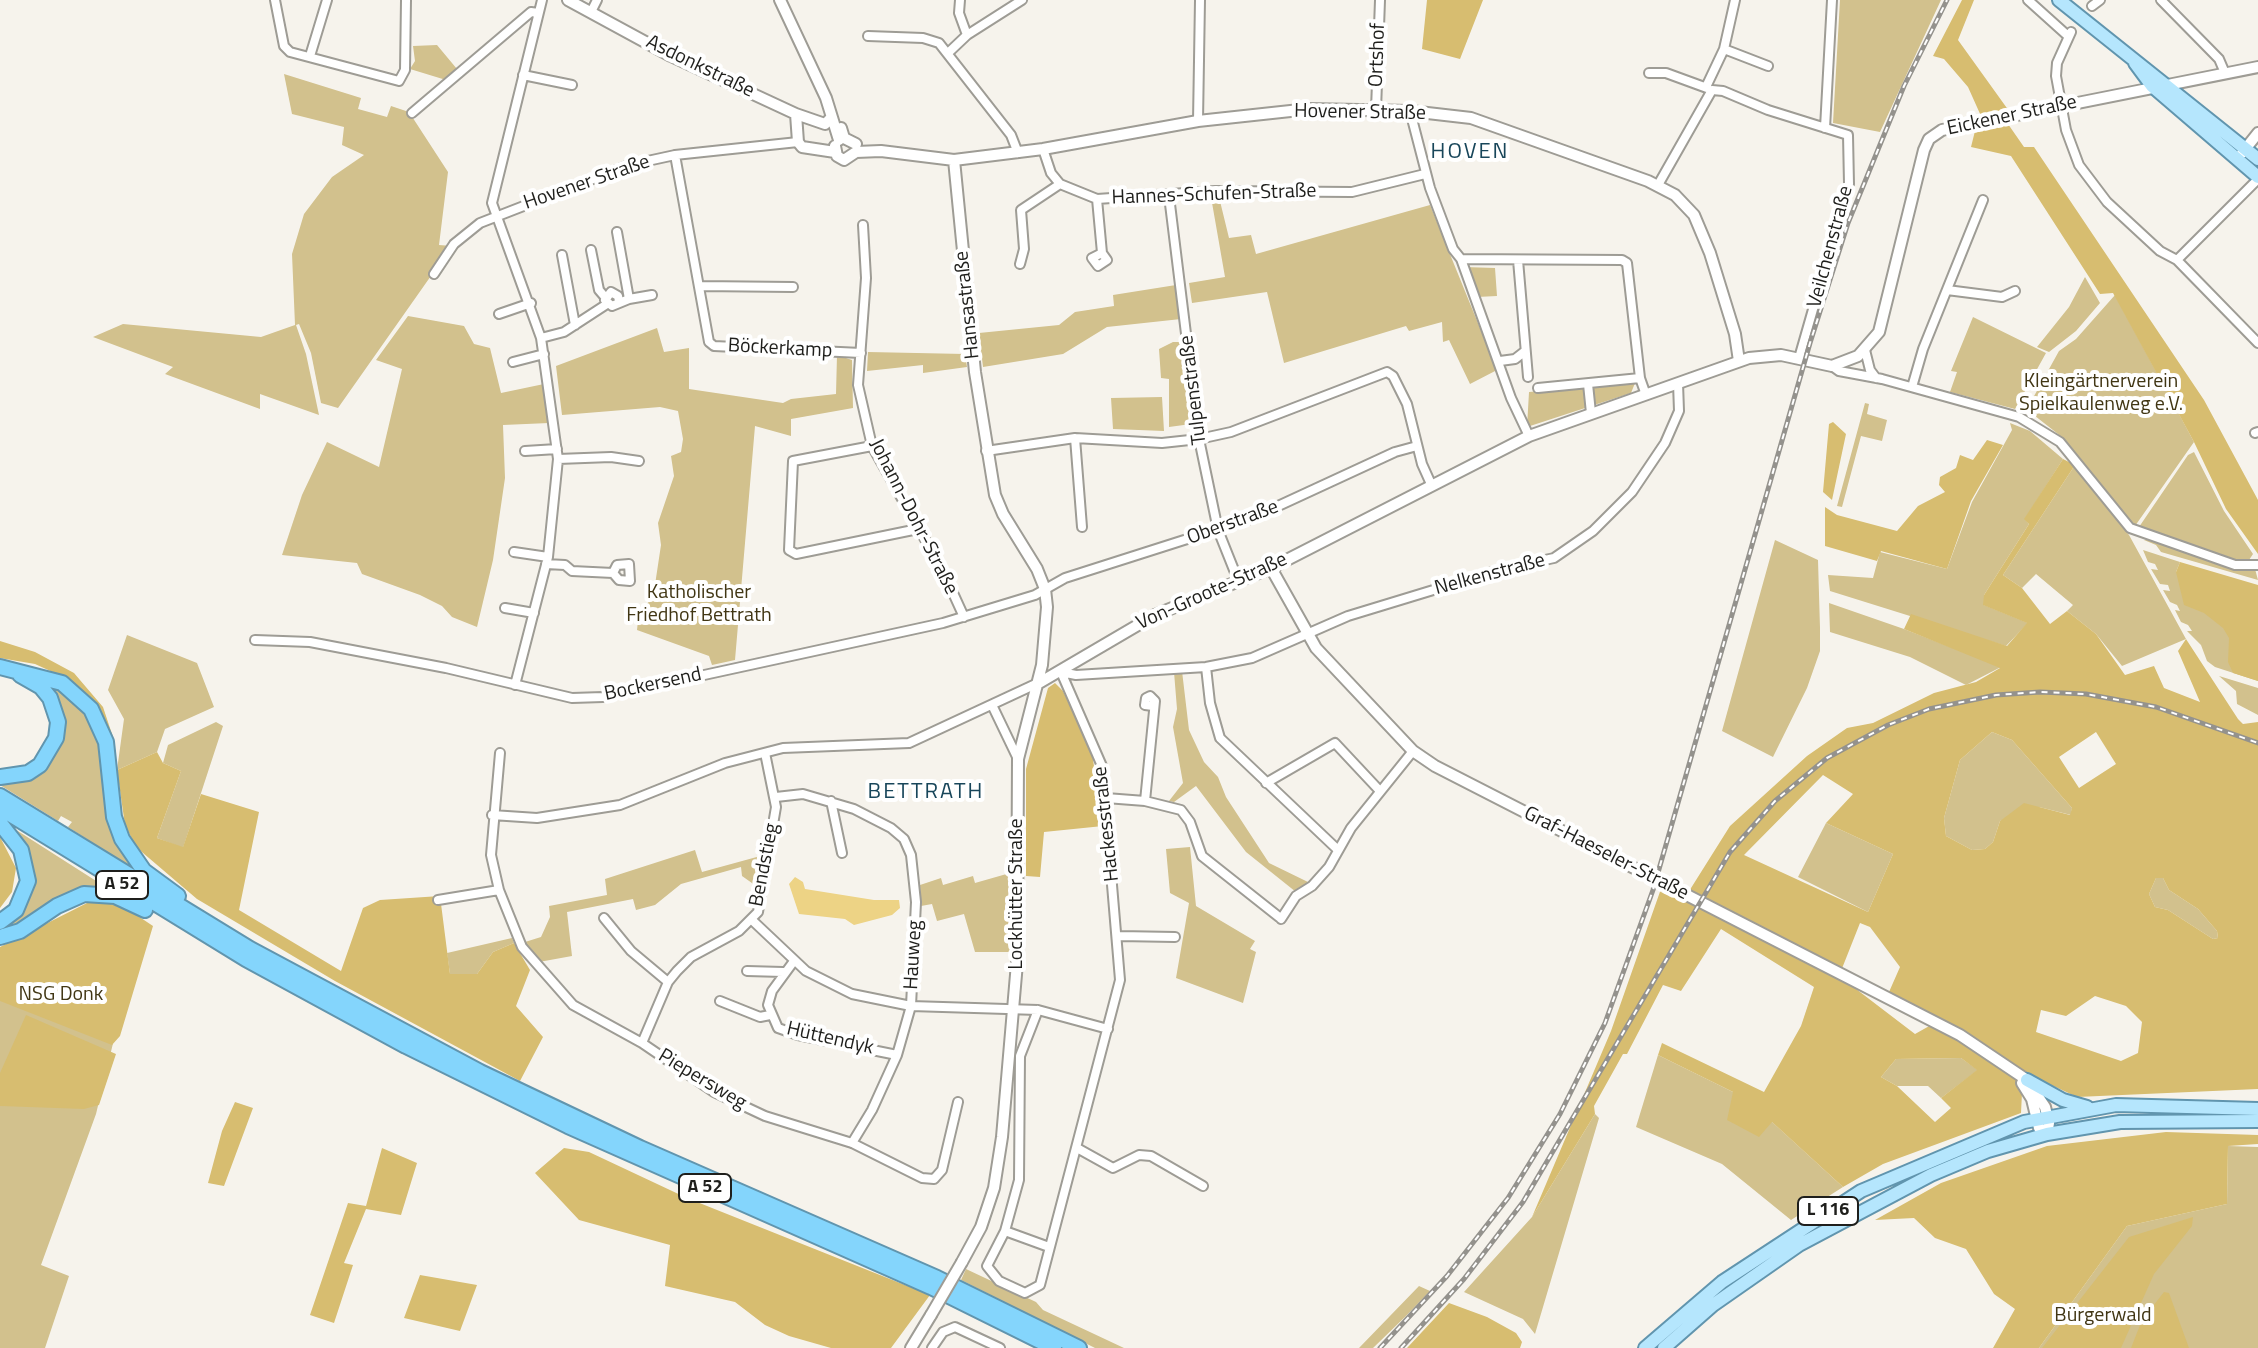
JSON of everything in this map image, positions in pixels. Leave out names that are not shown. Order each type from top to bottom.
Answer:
[{"type":"highway","points":[[0,669],[41,687],[50,698],[58,722],[56,738],[40,765],[28,773],[0,777]]},
{"type":"highway","points":[[0,669],[42,675],[62,683],[91,709],[106,742],[114,817],[127,847],[144,871],[177,896],[258,944],[301,978]]},
{"type":"highway","name":"A 52","points":[[0,796],[138,883],[301,978],[572,1117],[923,1271],[1079,1348]]},
{"type":"highway","name":"A 52","points":[[0,808],[246,959],[406,1046],[568,1126],[931,1287],[1054,1348]]},
{"type":"highway","points":[[0,823],[21,850],[28,881],[16,910],[0,922]]},
{"type":"highway","points":[[0,937],[20,931],[69,899],[99,893],[132,903],[172,927],[246,959]]},
{"type":"main road","points":[[2059,0],[2168,84],[2243,155],[2258,178]]},
{"type":"main road","points":[[2134,60],[2152,86],[2243,155],[2258,159]]},
{"type":"main road","points":[[2027,1080],[2063,1100],[2090,1108]]},
{"type":"main road","name":"L 116","points":[[1645,1348],[1722,1282],[1861,1191],[2042,1118],[2090,1108],[2141,1104],[2258,1109]]},
{"type":"main road","name":"L 116","points":[[1664,1348],[1743,1283],[1799,1245],[1868,1206],[1988,1151],[2047,1134],[2120,1122],[2258,1121]]},
{"type":"street","points":[[275,0],[284,46],[290,52],[399,81],[405,70],[405,0]]},
{"type":"street","points":[[310,56],[327,0]]},
{"type":"street","points":[[515,685],[547,560],[558,459],[541,338],[531,303],[492,203],[542,0]]},
{"type":"street","name":"Asdonkstraße","points":[[568,0],[594,5],[671,56],[796,114],[825,124],[831,118]]},
{"type":"street","points":[[780,0],[834,109],[838,144]]},
{"type":"street","points":[[960,0],[959,13],[967,35]]},
{"type":"street","points":[[948,53],[967,35],[1022,0]]},
{"type":"street","points":[[1198,121],[1200,0]]},
{"type":"street","name":"Ortshof","points":[[1376,110],[1380,0]]},
{"type":"street","points":[[1658,185],[1709,89],[1724,49],[1735,0]]},
{"type":"street","points":[[1649,73],[1666,73],[1825,128],[1832,0]]},
{"type":"street","points":[[2028,0],[2070,34],[2057,63],[2061,105],[2072,150],[2091,184],[2142,235],[2177,260],[2258,343]]},
{"type":"street","points":[[2161,0],[2208,47],[2225,73]]},
{"type":"street","points":[[412,113],[531,12],[538,13]]},
{"type":"street","points":[[868,36],[923,38],[939,43],[1011,135],[1018,153]]},
{"type":"street","points":[[1724,49],[1768,66]]},
{"type":"street","name":"Eickener Straße","points":[[1865,350],[1879,332],[1885,317],[1919,167],[1929,139],[1942,130],[2258,67]]},
{"type":"street","points":[[523,75],[572,85]]},
{"type":"street","points":[[826,98],[838,144]]},
{"type":"street","name":"Hovener Straße","points":[[434,274],[454,244],[480,223],[629,165],[675,155],[798,142],[802,147],[838,144],[844,160],[856,148],[878,147],[881,151],[954,160],[1018,153],[1198,121],[1309,109],[1410,111],[1471,118],[1658,185],[1675,195],[1694,215],[1744,359]]},
{"type":"street","points":[[1410,111],[1425,174],[1453,249],[1461,259],[1511,398],[1529,436]]},
{"type":"street","points":[[796,114],[798,142]]},
{"type":"street","name":"Veilchenstraße","points":[[1799,358],[1849,184],[1848,135],[1825,128]]},
{"type":"street","points":[[2243,155],[2258,133]]},
{"type":"street","points":[[838,144],[856,148]]},
{"type":"street","points":[[1020,264],[1024,249],[1021,210],[1060,184],[1051,173],[1043,149]]},
{"type":"street","name":"Böckerkamp","points":[[675,155],[709,342],[714,346],[861,353]]},
{"type":"street","name":"Hansastraße","points":[[954,160],[986,451],[1003,514],[1045,589],[1047,631],[1039,683]]},
{"type":"street","name":"Hannes-Schufen-Straße","points":[[1060,184],[1097,199],[1215,191],[1352,192],[1425,174]]},
{"type":"street","points":[[2177,260],[2258,178]]},
{"type":"street","name":"Tulpenstraße","points":[[1169,196],[1199,439],[1218,530],[1238,580]]},
{"type":"street","name":"Hannes-Schufen-Straße","points":[[1097,199],[1102,253]]},
{"type":"street","points":[[1912,387],[1983,200]]},
{"type":"street","name":"Johann-Dohr-Straße","points":[[863,225],[866,278],[858,385],[872,446],[964,617]]},
{"type":"street","points":[[617,232],[629,299]]},
{"type":"street","points":[[591,250],[599,290],[606,301]]},
{"type":"street","points":[[562,255],[575,325]]},
{"type":"street","points":[[1461,259],[1622,260],[1627,263],[1640,378],[1646,395]]},
{"type":"street","points":[[1518,260],[1528,377]]},
{"type":"street","points":[[699,286],[793,287]]},
{"type":"street","points":[[1947,290],[2002,297],[2015,291]]},
{"type":"street","points":[[541,338],[575,325],[614,293],[619,301],[652,295]]},
{"type":"street","points":[[499,314],[531,303]]},
{"type":"street","points":[[1876,378],[1870,370],[1865,350],[1832,366],[1839,371],[1912,387],[2019,417],[2039,426],[2060,442],[2130,528],[2235,565],[2258,565]]},
{"type":"street","points":[[1500,361],[1515,359],[1524,352]]},
{"type":"street","points":[[513,362],[544,354]]},
{"type":"street","name":"Von-Groote-Straße","points":[[492,815],[537,818],[609,807],[725,763],[765,753],[831,744],[909,743],[993,707],[1061,672],[1155,615],[1271,568],[1529,436],[1744,359],[1799,358],[1832,366]]},
{"type":"street","points":[[986,451],[1075,438],[1162,443],[1199,439],[1231,432],[1387,372],[1393,376],[1407,404],[1417,446],[1431,484]]},
{"type":"street","points":[[1538,388],[1640,378]]},
{"type":"street","name":"Nelkenstraße","points":[[1061,672],[1076,675],[1210,669],[1271,653],[1357,613],[1499,570],[1552,558],[1571,549],[1632,492],[1665,443],[1679,411],[1678,383]]},
{"type":"street","points":[[1588,384],[1591,413]]},
{"type":"street","points":[[1075,438],[1082,527]]},
{"type":"street","points":[[872,446],[793,461],[789,550],[796,554],[918,529]]},
{"type":"street","name":"Oberstraße","points":[[1045,589],[1065,578],[1279,508],[1325,484],[1417,446]]},
{"type":"street","points":[[525,451],[557,449]]},
{"type":"street","points":[[558,459],[611,457],[639,461]]},
{"type":"street","points":[[514,552],[565,565],[572,571],[613,573]]},
{"type":"street","name":"Graf-Haeseler-Straße","points":[[1271,568],[1308,636],[1331,668],[1413,751],[1435,766],[1920,1012],[2027,1080],[2042,1118],[2039,1128],[2047,1134]]},
{"type":"street","name":"Bockersend","points":[[255,640],[310,642],[572,698],[603,697],[964,617],[1045,589]]},
{"type":"street","points":[[505,608],[534,613]]},
{"type":"street","points":[[1210,669],[1210,703],[1220,738],[1338,850]]},
{"type":"street","name":"Hackesstraße","points":[[1005,1231],[988,1259],[990,1273],[1025,1293],[1032,1291],[1040,1285],[1120,980],[1106,798],[1095,743],[1061,672]]},
{"type":"street","name":"Lockhütter Straße","points":[[911,1348],[981,1227],[994,1188],[1014,1008],[1018,759],[1039,683]]},
{"type":"street","points":[[1145,801],[1153,706]]},
{"type":"street","name":"Lockhütter Straße","points":[[993,707],[1018,759]]},
{"type":"street","points":[[1266,783],[1335,743],[1379,790]]},
{"type":"street","points":[[1106,798],[1145,801],[1181,810],[1190,822],[1202,856],[1280,918],[1296,896],[1312,886],[1379,790],[1413,751]]},
{"type":"street","name":"Piepersweg","points":[[500,753],[492,815],[491,855],[499,890],[522,947],[573,1005],[642,1043],[714,1092],[765,1116],[852,1143],[922,1178],[934,1179],[942,1170],[958,1102]]},
{"type":"street","name":"Bendstieg","points":[[642,1043],[668,982],[691,957],[753,921],[764,884],[776,797],[765,753]]},
{"type":"street","name":"Hauweg","points":[[776,797],[803,794],[831,801],[891,828],[904,839],[911,855],[916,917],[911,1006],[897,1055],[872,1110],[852,1143]]},
{"type":"street","points":[[831,801],[842,853]]},
{"type":"street","points":[[438,900],[499,890]]},
{"type":"street","points":[[604,918],[631,951],[668,982]]},
{"type":"street","points":[[753,921],[794,961],[827,983],[852,994],[911,1006],[1038,1010],[1108,1029]]},
{"type":"street","points":[[1119,936],[1175,937]]},
{"type":"street","name":"Hüttendyk","points":[[794,961],[772,991],[770,1015],[778,1028],[798,1035],[897,1055]]},
{"type":"street","points":[[747,971],[783,972]]},
{"type":"street","name":"Hüttendyk","points":[[720,1001],[760,1017],[770,1015]]},
{"type":"street","points":[[1038,1010],[1020,1056],[1019,1180],[1005,1231],[1049,1247]]},
{"type":"street","points":[[1012,1029],[1030,1028]]},
{"type":"street","name":"Graf-Haeseler-Straße","points":[[2007,1065],[2027,1090],[2042,1118]]},
{"type":"street","points":[[1077,1148],[1113,1168],[1139,1155],[1151,1156],[1203,1186]]},
{"type":"street","points":[[932,1348],[946,1329],[955,1327],[1000,1348]]},
{"type":"green space","points":[[1427,0],[1483,0],[1460,59],[1422,49]]},
{"type":"green space","points":[[1840,0],[1941,0],[1880,132],[1833,123]]},
{"type":"green space","points":[[1962,0],[1974,0],[1958,40],[2009,111],[1981,116],[1968,87],[1944,59],[1933,56]]},
{"type":"green space","points":[[437,45],[457,69],[446,80],[410,69],[415,61],[413,46]]},
{"type":"green space","points":[[284,74],[361,98],[358,109],[387,117],[391,106],[409,112],[448,172],[439,245],[452,246],[338,408],[321,403],[311,353],[299,324],[296,325],[306,354],[319,415],[260,394],[260,409],[165,374],[173,367],[93,337],[123,324],[261,337],[295,325],[292,254],[304,214],[332,177],[364,155],[342,145],[344,127],[292,114]]},
{"type":"green space","points":[[2008,124],[2024,147],[2034,147],[2204,400],[2258,500],[2258,554],[2226,509],[2194,442],[2113,293],[2100,294],[2011,156],[1971,147],[1975,131]]},
{"type":"green space","points":[[1211,197],[1219,197],[1229,238],[1251,235],[1256,254],[1430,205],[1497,370],[1470,384],[1449,340],[1443,342],[1442,322],[1409,331],[1406,326],[1284,363],[1267,292],[1192,303],[1189,283],[1225,277]]},
{"type":"green space","points":[[1464,267],[1495,268],[1497,296],[1477,297]]},
{"type":"green space","points":[[2085,277],[2100,303],[2076,331],[2049,352],[2037,347],[2069,307]]},
{"type":"green space","points":[[1176,285],[1181,319],[1107,327],[1063,354],[983,367],[979,333],[1059,325],[1075,312],[1114,306],[1113,295]]},
{"type":"green space","name":"Kleingärtnerverein Spielkaulenweg e.V.","points":[[2115,295],[2194,442],[2135,526],[2058,434],[2028,407],[2059,351],[2076,339]]},
{"type":"green space","points":[[408,316],[464,326],[474,344],[490,348],[501,393],[544,384],[549,423],[503,425],[505,478],[493,560],[477,627],[452,617],[442,606],[420,595],[362,574],[357,563],[282,555],[302,495],[327,442],[379,467],[402,369],[376,360]]},
{"type":"green space","name":"Kleingärtnerverein Spielkaulenweg e.V.","points":[[1973,317],[2046,353],[2015,409],[1950,392],[1957,372],[1951,371]]},
{"type":"green space","name":"Katholischer Friedhof Bettrath","points":[[657,328],[664,352],[689,348],[689,389],[783,403],[791,399],[836,394],[837,355],[852,360],[853,408],[791,419],[791,436],[755,426],[735,660],[712,665],[709,656],[637,630],[639,611],[653,598],[661,545],[658,523],[674,476],[671,456],[681,452],[683,439],[678,411],[660,407],[562,415],[556,366]]},
{"type":"green space","points":[[1173,342],[1184,342],[1192,418],[1191,424],[1169,427],[1169,379],[1161,378],[1159,349]]},
{"type":"green space","points":[[868,352],[965,354],[967,367],[923,373],[923,365],[867,371]]},
{"type":"green space","points":[[1635,383],[1631,393],[1527,427],[1529,392]]},
{"type":"green space","points":[[1162,397],[1164,431],[1113,429],[1111,398]]},
{"type":"green space","points":[[1865,403],[1869,404],[1867,414],[1887,420],[1882,441],[1861,436],[1842,507],[1837,506]]},
{"type":"green space","points":[[1833,422],[1846,434],[1832,500],[1823,492],[1829,424]]},
{"type":"green space","points":[[2010,423],[2030,431],[2063,459],[2025,519],[2029,524],[1984,595],[1984,605],[2028,623],[2006,646],[1830,591],[1828,575],[1873,578],[1880,552],[1947,569],[1972,502],[2012,430]]},
{"type":"green space","points":[[1987,440],[2003,445],[1971,501],[1947,569],[1881,551],[1877,561],[1825,546],[1825,507],[1837,515],[1897,531],[1918,506],[1945,492],[1939,485],[1940,477],[1956,468],[1960,455],[1973,460]]},
{"type":"green space","points":[[2194,452],[2224,511],[2253,554],[2249,560],[2255,564],[2239,563],[2139,527],[2188,455]]},
{"type":"green space","points":[[2063,459],[2075,465],[2003,575],[2022,588],[2050,624],[2067,611],[2096,634],[2125,675],[2154,666],[2164,688],[2200,702],[2178,651],[2186,639],[2238,719],[2243,724],[2258,722],[2258,1089],[2077,1097],[2045,1082],[2022,1093],[2021,1113],[1883,1164],[1843,1187],[1772,1122],[1759,1137],[1727,1120],[1733,1092],[1658,1055],[1662,1043],[1764,1092],[1801,1026],[1814,987],[1721,929],[1681,991],[1663,985],[1627,1054],[1623,1054],[1594,1106],[1595,1114],[1532,1217],[1611,1031],[1662,886],[1686,896],[1730,826],[1807,756],[1847,728],[1873,723],[1934,693],[1976,682],[2000,668],[1904,629],[1911,614],[2007,646],[2027,623],[1983,605],[1984,595],[2029,524],[2024,519]],"holes":[[[1992,732],[2012,740],[2072,808],[2070,815],[2024,803],[2000,821],[1993,842],[1985,849],[1972,850],[1946,836],[1944,818],[1960,760]],[[2096,732],[2116,764],[2079,788],[2059,757]],[[1823,775],[1853,794],[1826,823],[1893,854],[1868,912],[1744,855]],[[2156,878],[2163,878],[2169,890],[2198,909],[2217,931],[2218,938],[2213,939],[2168,910],[2155,907],[2149,894]],[[1860,923],[1870,927],[1900,967],[1889,992],[1940,1020],[1915,1034],[1839,976]],[[2095,996],[2126,1006],[2142,1022],[2138,1053],[2121,1061],[2036,1032],[2041,1010],[2066,1016]],[[1961,1058],[1977,1070],[1941,1098],[1951,1108],[1935,1122],[1897,1086],[1881,1077],[1896,1059]]]},
{"type":"green space","name":"Kleingärtnerverein Spielkaulenweg e.V.","points":[[2075,465],[2129,535],[2186,639],[2122,666],[2096,634],[2067,611],[2073,605],[2036,574],[2022,588],[2003,575]]},
{"type":"green space","points":[[2149,539],[2235,568],[2255,569],[2258,580],[2161,552],[2156,545],[2144,540]]},
{"type":"green space","points":[[1775,540],[1818,560],[1820,651],[1807,688],[1773,757],[1722,731]]},
{"type":"green space","points":[[2143,550],[2180,562],[2176,572],[2258,597],[2258,681],[2215,667],[2207,661],[2201,645],[2187,631],[2192,631],[2188,625],[2181,622],[2175,610],[2180,611],[2177,605],[2170,602],[2163,590],[2170,591],[2168,585],[2160,584],[2151,569],[2158,570],[2155,564],[2148,562]]},
{"type":"green space","points":[[2180,562],[2258,585],[2258,681],[2233,673],[2228,662],[2229,638],[2223,628],[2204,613],[2184,605],[2176,572]]},
{"type":"green space","points":[[1829,603],[2001,667],[1966,685],[1910,657],[1830,632]]},
{"type":"green space","points":[[127,635],[197,663],[214,707],[165,729],[157,752],[117,770],[124,719],[108,690]]},
{"type":"green space","points":[[0,641],[35,652],[74,673],[103,707],[113,737],[110,738],[94,704],[81,690],[68,679],[35,664],[0,658]]},
{"type":"green space","points":[[1182,671],[1189,730],[1204,762],[1218,777],[1226,797],[1269,863],[1308,882],[1296,892],[1246,852],[1196,786],[1174,802],[1169,801],[1183,783],[1173,727],[1177,709],[1174,672]]},
{"type":"green space","points":[[2219,676],[2258,688],[2258,715],[2237,704],[2236,691]]},
{"type":"green space","points":[[55,683],[93,721],[136,871],[68,827],[72,822],[61,816],[58,821],[0,785],[0,782],[21,779],[59,737],[43,685]]},
{"type":"green space","points":[[1055,683],[1063,691],[1092,753],[1103,826],[1044,832],[1040,877],[1026,876],[1026,769],[1048,688]]},
{"type":"green space","points":[[216,722],[223,726],[183,848],[157,838],[181,771],[163,763],[168,745]]},
{"type":"green space","points":[[1992,732],[2012,740],[2072,808],[2071,815],[2039,807],[2000,821],[1993,842],[1985,849],[1972,850],[1946,836],[1944,818],[1960,760]]},
{"type":"green space","points":[[157,752],[163,763],[181,771],[157,838],[183,847],[201,794],[259,812],[239,910],[341,971],[363,908],[380,900],[440,896],[450,974],[477,974],[493,952],[514,943],[530,970],[516,1006],[543,1037],[520,1081],[335,981],[197,899],[136,847],[125,825],[117,770]]},
{"type":"green space","points":[[1826,823],[1893,854],[1868,912],[1798,877]]},
{"type":"green space","points":[[10,826],[104,887],[92,888],[0,934],[0,925],[26,898]]},
{"type":"green space","points":[[0,837],[16,868],[12,892],[0,908]]},
{"type":"green space","points":[[1190,847],[1196,906],[1255,941],[1250,949],[1256,952],[1243,1003],[1176,978],[1189,903],[1170,893],[1166,849]]},
{"type":"green space","points":[[695,850],[702,872],[764,855],[759,888],[742,876],[741,867],[681,884],[655,905],[636,910],[633,899],[567,912],[572,956],[539,962],[529,950],[525,942],[541,937],[550,917],[549,906],[607,895],[605,879]]},
{"type":"green space","points":[[1010,873],[1010,952],[975,952],[964,914],[937,921],[932,904],[921,906],[920,885],[941,878],[943,885],[973,876],[975,883]]},
{"type":"green space","points":[[2156,878],[2163,878],[2169,890],[2198,909],[2217,931],[2218,938],[2213,939],[2168,910],[2155,907],[2149,894]]},
{"type":"green space","points":[[91,901],[123,906],[153,926],[120,1036],[112,1045],[0,1001],[0,947]]},
{"type":"green space","points":[[512,938],[514,943],[493,952],[477,974],[450,974],[447,953]]},
{"type":"green space","name":"NSG Donk","points":[[0,953],[115,1035],[96,1114],[41,1265],[69,1276],[45,1348],[0,1348]]},
{"type":"green space","points":[[26,1015],[116,1054],[99,1105],[84,1109],[0,1106],[0,1073]]},
{"type":"green space","points":[[1658,1055],[1733,1092],[1771,1121],[1843,1187],[1791,1220],[1722,1164],[1636,1127]]},
{"type":"green space","points":[[1961,1058],[1978,1070],[1941,1098],[1928,1086],[1897,1086],[1881,1077],[1896,1059]]},
{"type":"green space","points":[[235,1102],[253,1108],[224,1186],[208,1183],[222,1131]]},
{"type":"green space","points":[[1595,1114],[1599,1118],[1535,1334],[1523,1319],[1464,1292],[1532,1217]]},
{"type":"green space","points":[[2166,1132],[2258,1135],[2258,1144],[2228,1146],[2227,1204],[2127,1226],[2039,1348],[1993,1348],[2015,1309],[1994,1294],[1966,1249],[1935,1238],[1914,1218],[1875,1220],[1941,1183],[2047,1146]]},
{"type":"green space","points":[[2228,1146],[2258,1147],[2258,1348],[2039,1348],[2127,1226],[2227,1204]]},
{"type":"green space","points":[[382,1148],[417,1163],[401,1215],[366,1209],[344,1263],[353,1265],[334,1323],[310,1315],[348,1203],[366,1206]]},
{"type":"green space","points":[[564,1148],[589,1152],[687,1198],[930,1295],[891,1348],[831,1348],[789,1336],[765,1325],[735,1302],[665,1286],[670,1245],[579,1220],[535,1173]]},
{"type":"green space","name":"Bürgerwald","points":[[2193,1217],[2192,1226],[2154,1274],[2121,1348],[2042,1348],[2129,1237]]},
{"type":"green space","points":[[966,1269],[1124,1348],[1095,1348],[961,1280]]},
{"type":"green space","points":[[420,1275],[477,1285],[460,1331],[404,1318]]},
{"type":"green space","points":[[1419,1286],[1430,1291],[1373,1348],[1359,1348]]},
{"type":"green space","name":"Bürgerwald","points":[[2164,1292],[2169,1293],[2189,1348],[2131,1348],[2142,1320]]},
{"type":"green space","points":[[1449,1303],[1487,1317],[1516,1333],[1522,1342],[1520,1348],[1407,1348]]},
{"type":"shaded area","points":[[795,877],[803,882],[805,889],[874,900],[899,900],[900,908],[892,915],[854,925],[845,919],[799,914],[789,884]]},
{"type":"railway","points":[[1380,1348],[1447,1276],[1508,1198],[1560,1114],[1605,1023],[1653,890],[1810,343],[1848,223],[1904,86],[1947,0]]},
{"type":"railway","points":[[1401,1348],[1464,1279],[1523,1202],[1730,852],[1775,801],[1827,758],[1888,725],[1929,709],[1996,695],[2040,692],[2086,694],[2156,707],[2258,743]]},
{"type":"district","name":"HOVEN","points":[[1470,153]]},
{"type":"district","name":"BETTRATH","points":[[926,793]]}]
